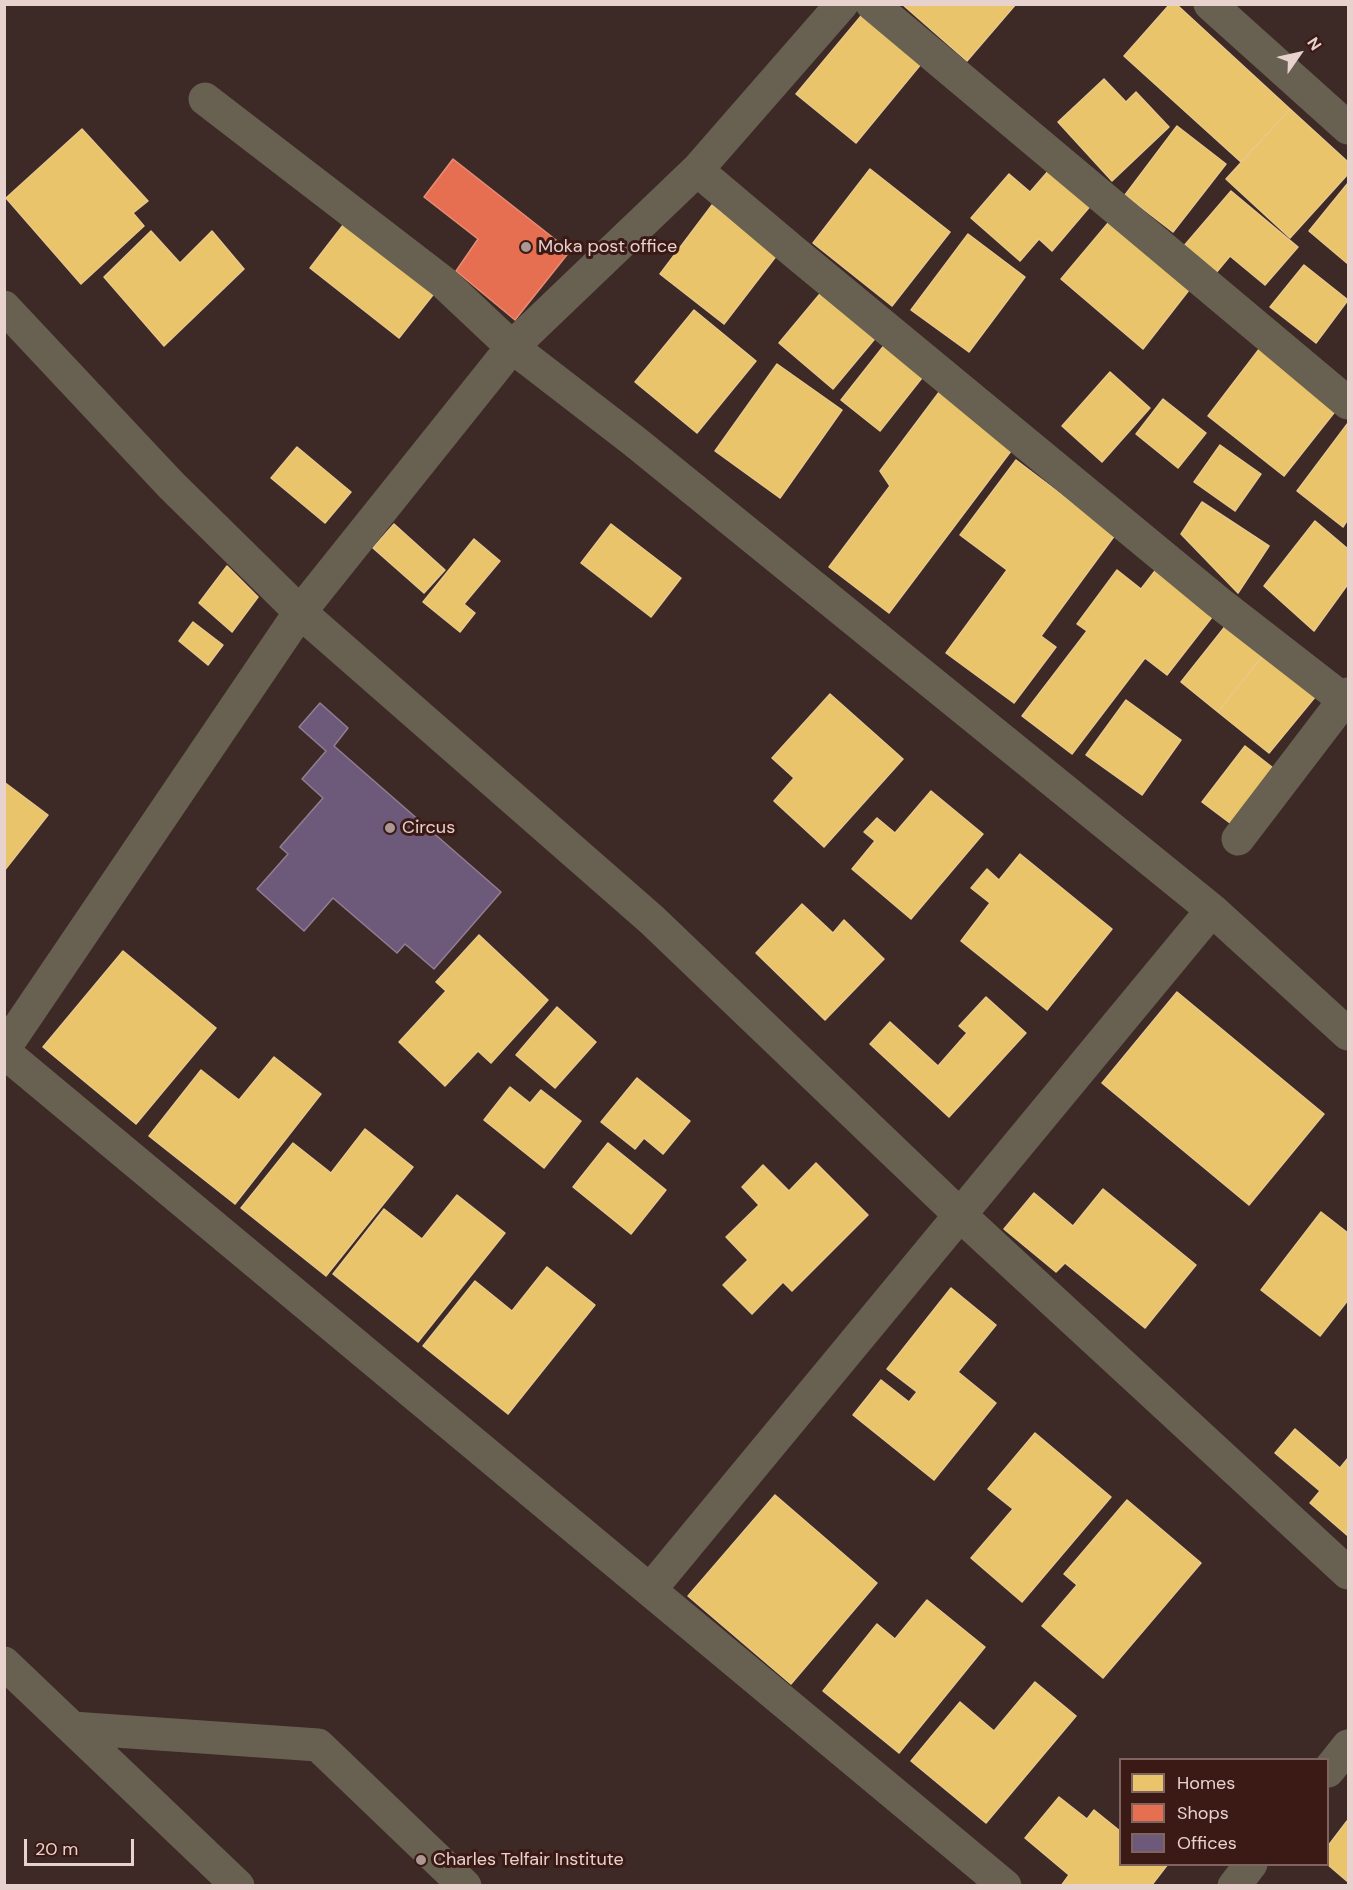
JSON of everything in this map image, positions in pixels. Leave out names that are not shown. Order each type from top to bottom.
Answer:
[{"type":"street","points":[[843,4],[697,170],[512,347],[300,612],[4,1051],[1005,1886]]},
{"type":"street","points":[[872,4],[1348,403]]},
{"type":"street","points":[[1210,4],[1348,128]]},
{"type":"street","points":[[205,99],[443,282],[512,347],[634,441],[1212,910],[1348,1034]]},
{"type":"street","points":[[697,170],[1209,594],[1346,697],[1238,839]]},
{"type":"street","points":[[6,311],[171,485],[300,612],[652,920],[960,1215],[1348,1573]]},
{"type":"street","points":[[650,1590],[1212,910]]},
{"type":"street","points":[[4,1663],[238,1886]]},
{"type":"street","points":[[72,1728],[318,1745],[465,1886]]},
{"type":"street","points":[[1329,1770],[1348,1746]]},
{"type":"street","points":[[1234,1886],[1249,1866]]},
{"type":"building: Homes","points":[[902,4],[1016,4],[967,61]]},
{"type":"building: Homes","points":[[1170,4],[1176,4],[1290,109],[1241,162],[1124,56]]},
{"type":"building: Homes","points":[[866,10],[926,58],[856,143],[796,94]]},
{"type":"building: Homes","points":[[1104,79],[1126,102],[1136,92],[1169,127],[1112,181],[1058,122]]},
{"type":"building: Homes","points":[[1290,109],[1348,162],[1348,174],[1290,238],[1226,179]]},
{"type":"building: Homes","points":[[1177,126],[1226,164],[1173,232],[1125,195]]},
{"type":"building: Homes","points":[[82,129],[148,201],[133,213],[144,226],[81,284],[6,198]]},
{"type":"building: Homes","points":[[1057,161],[1098,197],[1052,251],[1039,239],[1020,261],[971,218],[1009,174],[1030,192]]},
{"type":"building: Homes","points":[[870,169],[950,232],[892,306],[813,243]]},
{"type":"building: Homes","points":[[1348,183],[1348,264],[1309,231]]},
{"type":"building: Homes","points":[[1231,191],[1298,247],[1265,285],[1230,256],[1215,274],[1183,247]]},
{"type":"building: Homes","points":[[712,205],[777,255],[724,324],[660,274]]},
{"type":"building: Homes","points":[[1114,216],[1196,281],[1143,349],[1061,279]]},
{"type":"building: Homes","points":[[347,220],[436,291],[399,338],[310,268]]},
{"type":"building: Homes","points":[[151,231],[180,263],[212,231],[244,269],[164,346],[104,277]]},
{"type":"building: Homes","points":[[968,234],[1025,277],[969,352],[911,310]]},
{"type":"building: Homes","points":[[1304,265],[1348,300],[1316,343],[1270,307]]},
{"type":"building: Homes","points":[[829,283],[883,329],[833,389],[779,343]]},
{"type":"building: Homes","points":[[694,310],[756,361],[697,433],[635,382]]},
{"type":"building: Homes","points":[[886,343],[925,374],[880,431],[841,400]]},
{"type":"building: Homes","points":[[1260,348],[1337,409],[1284,476],[1208,416]]},
{"type":"building: Homes","points":[[777,364],[842,410],[780,498],[715,451]]},
{"type":"building: Homes","points":[[1110,372],[1150,408],[1102,462],[1062,426]]},
{"type":"building: Homes","points":[[940,391],[1014,447],[889,613],[829,567],[890,486],[880,471]]},
{"type":"building: Homes","points":[[1163,399],[1206,433],[1178,468],[1136,434]]},
{"type":"building: Homes","points":[[1348,423],[1348,519],[1343,527],[1297,491]]},
{"type":"building: Homes","points":[[1220,445],[1261,474],[1235,511],[1194,482]]},
{"type":"building: Homes","points":[[297,447],[351,492],[325,523],[271,478]]},
{"type":"building: Homes","points":[[1016,460],[1115,535],[1041,636],[1056,647],[1014,703],[946,653],[1007,570],[960,535]]},
{"type":"building: Homes","points":[[1202,502],[1269,546],[1238,593],[1181,534]]},
{"type":"building: Homes","points":[[1315,521],[1348,549],[1348,584],[1314,631],[1264,586]]},
{"type":"building: Homes","points":[[394,524],[445,570],[424,593],[373,548]]},
{"type":"building: Homes","points":[[611,524],[681,578],[651,617],[581,563]]},
{"type":"building: Homes","points":[[474,539],[500,561],[464,604],[475,613],[460,632],[423,602]]},
{"type":"building: Homes","points":[[227,566],[258,597],[232,632],[199,603]]},
{"type":"building: Homes","points":[[1158,567],[1216,612],[1167,675],[1145,658],[1072,754],[1022,716],[1087,631],[1077,624],[1117,570],[1141,589]]},
{"type":"building: Homes","points":[[1231,619],[1268,649],[1218,712],[1181,682]]},
{"type":"building: Homes","points":[[193,622],[223,645],[208,665],[179,641]]},
{"type":"building: Homes","points":[[1268,649],[1320,691],[1269,753],[1218,712]]},
{"type":"building: Homes","points":[[830,694],[903,759],[824,847],[774,801],[794,778],[772,758]]},
{"type":"building: Homes","points":[[1126,700],[1181,740],[1142,795],[1086,755]]},
{"type":"building: Homes","points":[[1245,746],[1277,771],[1234,826],[1202,802]]},
{"type":"building: Homes","points":[[4,782],[48,815],[4,871]]},
{"type":"building: Homes","points":[[931,791],[983,834],[911,919],[852,869],[875,841],[864,832],[877,818],[895,833]]},
{"type":"building: Homes","points":[[1020,854],[1112,929],[1047,1010],[961,941],[990,903],[971,888],[987,869],[999,880]]},
{"type":"building: Homes","points":[[802,904],[833,933],[844,920],[884,959],[825,1020],[756,953]]},
{"type":"building: Homes","points":[[479,935],[548,1000],[491,1063],[478,1051],[445,1086],[399,1042],[446,991],[436,982]]},
{"type":"building: Homes","points":[[123,951],[216,1028],[136,1124],[43,1047]]},
{"type":"building: Homes","points":[[1177,992],[1324,1114],[1249,1205],[1102,1083]]},
{"type":"building: Homes","points":[[986,997],[1026,1033],[949,1117],[870,1044],[890,1022],[938,1066],[967,1033],[959,1026]]},
{"type":"building: Homes","points":[[557,1007],[596,1042],[555,1088],[516,1055]]},
{"type":"building: Homes","points":[[274,1057],[321,1094],[235,1204],[149,1136],[201,1070],[239,1100]]},
{"type":"building: Homes","points":[[637,1078],[690,1121],[663,1154],[644,1138],[635,1149],[601,1122]]},
{"type":"building: Homes","points":[[510,1087],[530,1103],[541,1090],[581,1121],[544,1168],[484,1120]]},
{"type":"building: Homes","points":[[365,1129],[413,1167],[326,1276],[241,1208],[293,1143],[331,1173]]},
{"type":"building: Homes","points":[[608,1143],[666,1190],[631,1234],[573,1187]]},
{"type":"building: Homes","points":[[816,1163],[868,1215],[792,1291],[783,1282],[752,1314],[723,1285],[748,1260],[726,1237],[759,1205],[742,1187],[763,1165],[789,1191]]},
{"type":"building: Homes","points":[[1103,1189],[1196,1265],[1145,1328],[1065,1263],[1056,1272],[1004,1229],[1034,1193],[1073,1226]]},
{"type":"building: Homes","points":[[457,1195],[505,1233],[418,1342],[333,1274],[384,1209],[422,1239]]},
{"type":"building: Homes","points":[[1321,1212],[1348,1233],[1348,1300],[1320,1336],[1261,1290]]},
{"type":"building: Homes","points":[[547,1267],[595,1305],[508,1414],[423,1346],[475,1281],[512,1311]]},
{"type":"building: Homes","points":[[951,1288],[996,1325],[958,1372],[996,1403],[934,1480],[853,1415],[881,1380],[909,1402],[917,1392],[887,1369]]},
{"type":"building: Homes","points":[[1295,1429],[1340,1468],[1348,1458],[1348,1536],[1310,1503],[1320,1491],[1275,1453]]},
{"type":"building: Homes","points":[[1035,1433],[1111,1497],[1022,1602],[971,1558],[1013,1509],[988,1489]]},
{"type":"building: Homes","points":[[775,1495],[877,1583],[791,1684],[688,1596]]},
{"type":"building: Homes","points":[[1127,1500],[1201,1563],[1103,1678],[1042,1626],[1077,1585],[1064,1574]]},
{"type":"building: Homes","points":[[927,1600],[985,1647],[899,1753],[823,1691],[877,1624],[895,1639]]},
{"type":"building: Homes","points":[[1035,1682],[1076,1716],[986,1823],[911,1761],[960,1702],[994,1731]]},
{"type":"building: Homes","points":[[1059,1797],[1087,1819],[1094,1810],[1119,1830],[1119,1866],[1166,1866],[1151,1886],[1061,1886],[1069,1875],[1025,1838]]},
{"type":"building: Homes","points":[[1347,1821],[1348,1882],[1329,1866],[1329,1845]]},
{"type":"building: Shops","points":[[453,159],[570,251],[515,320],[456,271],[478,239],[424,197]]},
{"type":"building: Offices","points":[[320,703],[348,728],[334,746],[501,892],[434,969],[405,944],[397,953],[333,898],[304,931],[257,889],[288,854],[280,847],[323,798],[302,779],[326,751],[299,727]]},
{"type":"place","name":"Moka post office","points":[[526,247]]},
{"type":"place","name":"Circus","points":[[390,828]]},
{"type":"place","name":"Charles Telfair Institute","points":[[421,1860]]}]
